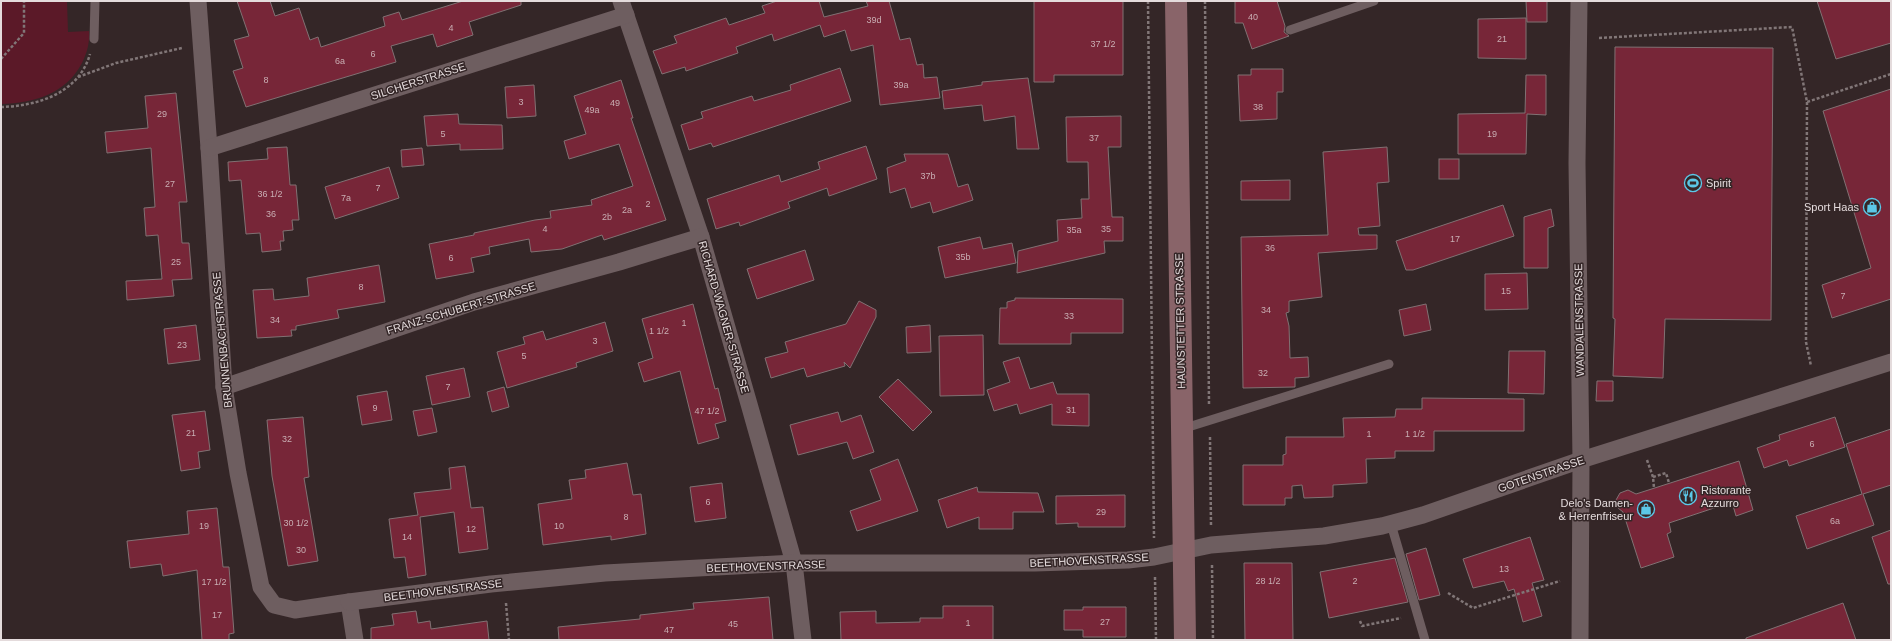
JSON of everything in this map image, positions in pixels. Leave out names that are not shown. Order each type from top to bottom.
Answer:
[{"type":"main road","name":"HAUNSTETTER STRASSE","points":[[1176,1],[1185,640]]},
{"type":"street","name":"BRUNNENBACHSTRASSE","points":[[198,1],[224,387],[238,473],[261,587],[274,605],[294,610],[349,602]]},
{"type":"street","name":"WANDALENSTRASSE","points":[[1580,1],[1577,163],[1581,460],[1580,640]]},
{"type":"street","name":"SILCHERSTRASSE","points":[[209,148],[623,8]]},
{"type":"street","name":"RICHARD-WAGNER-STRASSE","points":[[623,8],[701,237],[794,564],[803,640]]},
{"type":"street","name":"FRANZ-SCHUBERT-STRASSE","points":[[224,387],[474,302],[619,262],[701,237]]},
{"type":"street","name":"GOTENSTRASSE","points":[[1183,551],[1211,545],[1324,536],[1391,524],[1423,515],[1641,440],[1891,362]]},
{"type":"street","name":"BEETHOVENSTRASSE","points":[[349,602],[504,582],[605,573],[794,564],[1035,563],[1128,560],[1154,557],[1183,551]]},
{"type":"street","points":[[349,602],[355,640]]},
{"type":"lane","points":[[94,39],[95,1]]},
{"type":"lane","points":[[1290,30],[1374,1]]},
{"type":"lane","points":[[1182,429],[1389,364]]},
{"type":"lane","points":[[1391,524],[1425,640]]},
{"type":"path","points":[[1,59],[24,33],[24,1]]},
{"type":"path","points":[[1148,1],[1156,640]]},
{"type":"path","points":[[1205,1],[1213,640]]},
{"type":"path","points":[[1579,39],[1792,26],[1807,102],[1806,342],[1816,386]]},
{"type":"path","points":[[78,77],[89,57],[94,39]]},
{"type":"path","points":[[1,107],[21,106],[58,94],[78,77],[116,63],[202,44]]},
{"type":"path","points":[[1807,102],[1891,74]]},
{"type":"path","points":[[1641,440],[1653,477],[1654,488]]},
{"type":"path","points":[[1653,477],[1666,474],[1669,484]]},
{"type":"path","points":[[1448,593],[1473,608],[1580,575]]},
{"type":"path","points":[[504,582],[509,640]]},
{"type":"path","points":[[1360,621],[1362,626],[1418,614]]},
{"type":"shaded area","points":[[1,1],[67,1],[68,32],[89,31],[88,47],[82,63],[75,74],[58,89],[48,95],[25,102],[1,104]]},
{"type":"building","points":[[237,1],[270,1],[275,16],[299,8],[310,40],[318,37],[321,47],[385,26],[383,17],[399,12],[402,20],[463,1],[521,1],[521,5],[469,22],[473,35],[437,47],[433,34],[391,46],[396,62],[246,107],[233,71],[243,68],[234,40],[249,36]]},
{"type":"building","points":[[777,1],[819,1],[824,17],[868,6],[866,1],[889,1],[900,40],[910,38],[917,65],[923,64],[924,78],[937,77],[940,98],[880,105],[873,45],[851,51],[845,30],[824,37],[820,25],[774,41],[772,34],[736,47],[738,53],[686,71],[685,67],[662,74],[653,51],[677,43],[674,36],[726,18],[729,25],[765,13],[762,6]]},
{"type":"building","points":[[1034,1],[1123,1],[1123,75],[1054,75],[1054,82],[1034,82]]},
{"type":"building","points":[[1235,1],[1277,1],[1285,26],[1284,32],[1289,36],[1252,49],[1243,23],[1235,23]]},
{"type":"building","points":[[1526,1],[1547,1],[1547,22],[1527,22]]},
{"type":"building","points":[[1817,1],[1891,1],[1891,43],[1836,59]]},
{"type":"building","points":[[1526,18],[1526,59],[1478,58],[1478,19]]},
{"type":"building","name":"Spirit","points":[[1615,47],[1773,48],[1771,320],[1665,319],[1663,378],[1613,376],[1615,319],[1613,318]]},
{"type":"building","points":[[840,68],[851,101],[713,147],[711,143],[689,150],[681,125],[703,118],[701,112],[752,96],[754,101],[791,90],[790,85]]},
{"type":"building","points":[[1251,69],[1283,69],[1283,92],[1277,92],[1277,119],[1240,121],[1238,75],[1251,75]]},
{"type":"building","points":[[1526,75],[1546,75],[1546,115],[1527,114],[1526,154],[1458,154],[1458,114],[1525,113]]},
{"type":"building","points":[[1028,78],[1039,149],[1017,149],[1015,116],[984,121],[982,105],[944,109],[942,91],[982,85],[982,82]]},
{"type":"building","points":[[621,80],[633,118],[631,118],[666,220],[604,240],[602,235],[562,249],[531,252],[529,239],[489,247],[490,254],[471,258],[474,272],[436,279],[429,244],[535,220],[551,218],[550,211],[592,205],[591,200],[633,186],[619,144],[569,159],[564,141],[586,134],[574,96]]},
{"type":"building","points":[[534,85],[536,116],[507,118],[505,87]]},
{"type":"building","name":"Sport Haas","points":[[1891,89],[1891,299],[1832,318],[1822,285],[1871,268],[1823,111]]},
{"type":"building","points":[[176,93],[187,202],[179,202],[182,243],[189,243],[192,279],[172,280],[174,296],[127,300],[126,281],[162,279],[158,235],[146,236],[144,208],[155,207],[151,148],[107,153],[105,132],[148,128],[145,96]]},
{"type":"building","points":[[458,114],[459,124],[502,125],[503,149],[460,150],[460,144],[427,146],[424,116]]},
{"type":"building","points":[[1121,116],[1121,147],[1108,147],[1112,217],[1123,217],[1123,241],[1104,241],[1105,253],[1017,273],[1018,251],[1058,241],[1057,220],[1082,218],[1081,199],[1089,199],[1088,162],[1067,162],[1066,117]]},
{"type":"building","points":[[866,146],[877,179],[829,196],[827,188],[788,202],[790,208],[740,226],[739,222],[716,229],[707,199],[779,175],[781,182],[820,169],[818,162]]},
{"type":"building","points":[[287,147],[290,185],[296,185],[299,220],[292,220],[293,230],[283,231],[284,241],[280,241],[281,250],[262,252],[260,233],[246,234],[241,180],[229,181],[228,162],[268,159],[267,148]]},
{"type":"building","points":[[1387,147],[1389,182],[1377,183],[1380,226],[1358,228],[1359,235],[1377,235],[1377,249],[1318,253],[1322,297],[1289,301],[1289,312],[1286,313],[1289,326],[1290,358],[1308,357],[1309,377],[1295,378],[1295,387],[1243,388],[1241,237],[1328,235],[1323,152]]},
{"type":"building","points":[[422,148],[424,165],[402,167],[401,150]]},
{"type":"building","points":[[904,154],[948,154],[958,187],[968,184],[973,200],[933,213],[930,202],[911,208],[905,188],[890,193],[887,168],[906,161]]},
{"type":"building","points":[[1439,159],[1459,159],[1459,179],[1439,179]]},
{"type":"building","points":[[389,167],[399,198],[335,219],[325,187]]},
{"type":"building","points":[[1290,180],[1290,200],[1241,200],[1241,181]]},
{"type":"building","points":[[1503,205],[1514,236],[1413,270],[1406,270],[1396,241]]},
{"type":"building","points":[[1551,209],[1554,226],[1548,228],[1548,268],[1524,268],[1524,217]]},
{"type":"building","points":[[980,237],[983,249],[1012,243],[1016,263],[945,278],[938,247]]},
{"type":"building","points":[[805,250],[814,280],[757,299],[747,269]]},
{"type":"building","points":[[379,265],[385,302],[337,310],[339,318],[296,326],[296,330],[291,330],[292,336],[257,338],[253,290],[273,289],[274,300],[309,296],[307,278]]},
{"type":"building","points":[[1527,273],[1528,309],[1485,310],[1485,274]]},
{"type":"building","points":[[1015,298],[1123,299],[1123,333],[1071,333],[1071,344],[999,344],[1000,308],[1007,308],[1007,302],[1015,300]]},
{"type":"building","points":[[859,301],[876,310],[876,317],[850,368],[844,362],[845,366],[807,377],[804,368],[771,378],[765,358],[788,352],[785,342],[846,324]]},
{"type":"building","points":[[693,304],[715,389],[718,388],[726,421],[715,424],[719,438],[698,444],[680,371],[644,382],[638,363],[653,358],[642,319]]},
{"type":"building","points":[[1426,304],[1431,330],[1404,336],[1399,310]]},
{"type":"building","points":[[605,322],[613,351],[576,363],[577,367],[507,388],[497,352],[525,344],[523,337],[543,331],[546,340]]},
{"type":"building","points":[[196,325],[200,360],[168,364],[164,329]]},
{"type":"building","points":[[930,325],[931,352],[907,353],[906,327]]},
{"type":"building","points":[[983,335],[984,395],[940,396],[939,336]]},
{"type":"building","points":[[1509,351],[1545,351],[1544,394],[1508,393]]},
{"type":"building","points":[[1019,357],[1030,389],[1053,382],[1057,394],[1089,394],[1089,426],[1052,425],[1052,404],[1020,414],[1017,404],[994,411],[987,390],[1010,382],[1003,362]]},
{"type":"building","points":[[464,368],[470,397],[432,405],[426,376]]},
{"type":"building","points":[[898,379],[932,412],[913,431],[879,397]]},
{"type":"building","points":[[1597,381],[1613,381],[1613,401],[1596,401]]},
{"type":"building","points":[[504,387],[509,407],[492,412],[487,392]]},
{"type":"building","points":[[387,391],[392,420],[362,425],[357,396]]},
{"type":"building","points":[[1422,398],[1524,399],[1524,431],[1434,431],[1434,451],[1395,451],[1395,458],[1366,459],[1367,483],[1333,485],[1333,497],[1304,498],[1302,485],[1292,486],[1292,498],[1285,498],[1285,505],[1243,505],[1243,465],[1283,465],[1283,455],[1286,454],[1286,437],[1344,437],[1343,418],[1395,417],[1396,409],[1422,409]]},
{"type":"building","points":[[432,408],[437,432],[418,436],[413,411]]},
{"type":"building","points":[[205,411],[210,450],[198,452],[200,468],[181,471],[172,415]]},
{"type":"building","points":[[838,412],[841,422],[861,415],[874,452],[853,459],[847,442],[798,455],[790,425]]},
{"type":"building","points":[[303,417],[309,477],[304,478],[318,561],[288,566],[272,476],[267,420]]},
{"type":"building","points":[[1835,417],[1845,447],[1789,466],[1787,460],[1764,468],[1757,448],[1780,440],[1779,435]]},
{"type":"building","points":[[1891,429],[1891,485],[1863,494],[1874,525],[1807,549],[1796,516],[1862,494],[1846,444]]},
{"type":"building","points":[[898,459],[918,511],[857,531],[850,511],[881,500],[870,470]]},
{"type":"building","points":[[1739,461],[1753,510],[1736,516],[1732,502],[1669,523],[1671,532],[1667,534],[1674,557],[1641,568],[1623,512],[1618,508],[1616,500],[1620,493],[1628,490],[1636,494]]},
{"type":"building","points":[[627,463],[633,495],[641,494],[646,534],[611,540],[611,536],[543,545],[538,504],[572,499],[569,480],[586,478],[585,470]]},
{"type":"building","points":[[465,466],[471,508],[483,507],[488,549],[459,553],[454,512],[420,517],[426,575],[408,578],[405,557],[394,558],[389,519],[418,515],[414,493],[451,489],[449,468]]},
{"type":"building","points":[[722,483],[726,518],[695,522],[690,487]]},
{"type":"building","points":[[977,487],[978,492],[1038,493],[1044,512],[1013,512],[1013,529],[979,529],[979,517],[947,528],[938,500]]},
{"type":"building","points":[[1125,495],[1125,527],[1078,527],[1078,523],[1056,524],[1056,496]]},
{"type":"building","points":[[217,508],[223,567],[229,567],[234,633],[229,634],[229,640],[202,640],[197,570],[163,576],[161,564],[130,568],[127,541],[189,534],[187,511]]},
{"type":"building","points":[[1891,530],[1891,584],[1888,584],[1872,537]]},
{"type":"building","points":[[1530,537],[1544,580],[1532,583],[1542,616],[1523,622],[1514,589],[1508,591],[1504,581],[1473,588],[1463,559]]},
{"type":"building","points":[[1426,548],[1440,595],[1419,600],[1406,554]]},
{"type":"building","points":[[1395,558],[1408,602],[1329,618],[1320,572]]},
{"type":"building","points":[[1244,563],[1292,563],[1293,640],[1245,640]]},
{"type":"building","points":[[769,597],[773,640],[559,640],[558,627],[640,619],[640,615],[694,609],[693,603]]},
{"type":"building","points":[[1843,603],[1856,640],[1746,640],[1746,638]]},
{"type":"building","points":[[943,606],[993,606],[993,640],[841,640],[840,612],[876,611],[876,623],[920,622],[920,618],[943,618]]},
{"type":"building","points":[[1083,607],[1126,607],[1126,637],[1083,637],[1083,630],[1064,630],[1064,610],[1083,610]]},
{"type":"building","points":[[416,611],[418,623],[430,621],[431,629],[487,621],[489,640],[371,640],[371,628],[394,625],[392,614]]},
{"type":"place","name":"Spirit","points":[[1693,183]]},
{"type":"place","name":"Sport Haas","points":[[1872,207]]},
{"type":"place","name":"Ristorante Azzurro","points":[[1688,496]]},
{"type":"place","name":"Delo's Damen- & Herrenfriseur","points":[[1646,509]]}]
